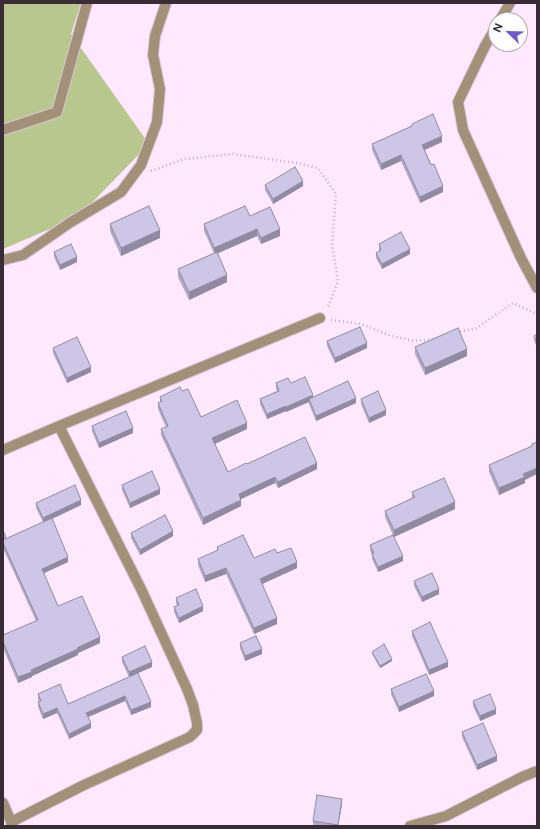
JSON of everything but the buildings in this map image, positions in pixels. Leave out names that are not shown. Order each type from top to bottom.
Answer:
[{"type":"street","points":[[3,130],[57,112],[87,3]]},
{"type":"street","points":[[3,260],[23,254],[71,222],[121,192],[141,165],[157,122],[160,89],[153,55],[155,36],[166,3]]},
{"type":"street","points":[[505,12],[510,3]]},
{"type":"street","points":[[488,41],[458,102],[463,130],[521,258],[537,286]]},
{"type":"street","points":[[3,450],[320,318]]},
{"type":"street","points":[[3,803],[12,824],[84,785],[190,737],[197,730],[197,723],[187,689],[142,591],[59,426]]},
{"type":"street","points":[[410,826],[446,816],[522,777],[537,771]]},
{"type":"path","points":[[132,177],[184,159],[233,154],[296,162],[318,168],[336,194],[332,244],[338,281],[329,305],[320,318],[361,324],[389,335],[413,341],[438,339]]},
{"type":"path","points":[[453,332],[475,329],[512,303],[537,314]]},
{"type":"green space","points":[[3,3],[81,3],[71,34],[149,144],[78,217],[3,249]]}]
